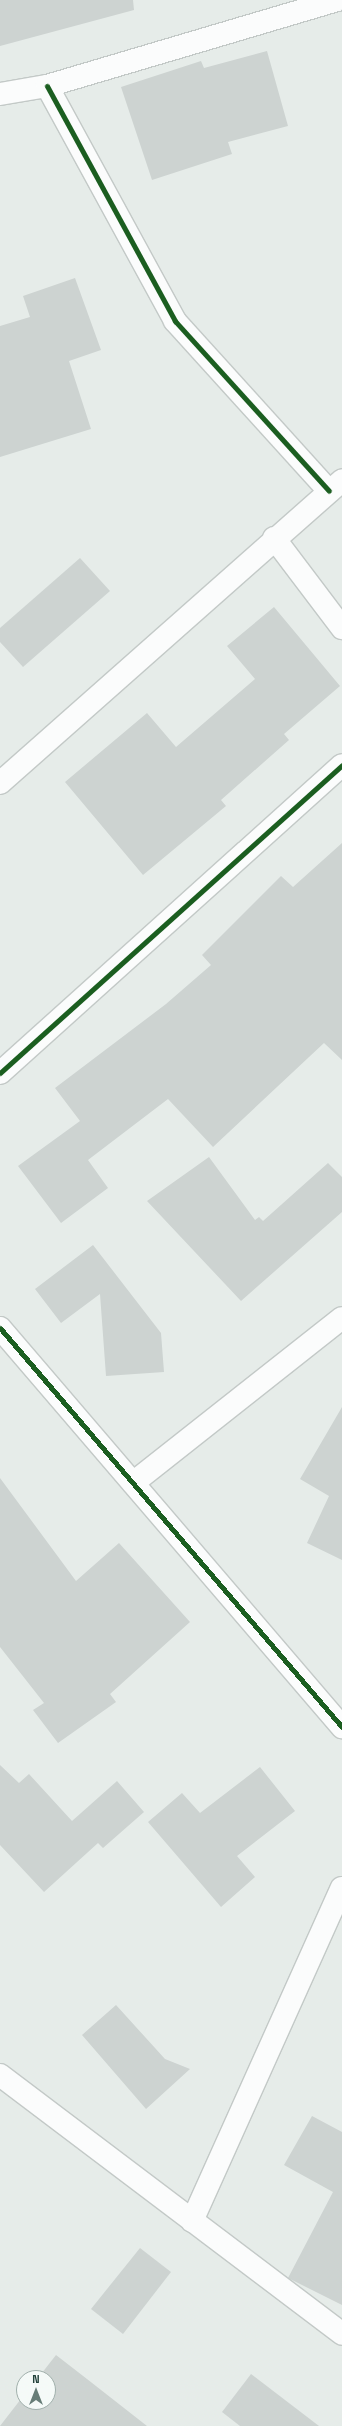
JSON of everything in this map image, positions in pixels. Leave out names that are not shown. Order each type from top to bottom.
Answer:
[{"type":"street","points":[[0,94],[47,86],[337,0]]},
{"type":"street","points":[[0,783],[274,538],[335,486],[175,321],[47,86]]},
{"type":"street","points":[[274,538],[342,628]]},
{"type":"street","points":[[0,1073],[342,765]]},
{"type":"street","points":[[133,1483],[342,1318]]},
{"type":"street","points":[[0,1328],[342,1727]]},
{"type":"street","points":[[192,2221],[342,1888]]},
{"type":"street","points":[[0,2075],[342,2334]]},
{"type":"building","points":[[0,0],[133,0],[134,10],[0,46]]},
{"type":"building","points":[[267,51],[288,126],[228,142],[232,154],[152,180],[121,87],[201,61],[204,68]]},
{"type":"building","points":[[75,278],[101,350],[69,361],[91,429],[0,457],[0,326],[30,317],[23,296]]},
{"type":"building","points":[[80,558],[110,591],[23,667],[0,642],[0,628]]},
{"type":"building","points":[[274,607],[340,686],[284,734],[289,740],[221,800],[226,806],[143,875],[65,782],[147,713],[176,747],[255,679],[227,646]]},
{"type":"building","points":[[342,843],[342,1060],[324,1043],[213,1147],[168,1099],[88,1160],[108,1188],[61,1223],[18,1166],[80,1121],[55,1088],[166,1004],[211,965],[202,955],[281,876],[293,887]]},
{"type":"building","points":[[209,1157],[255,1220],[259,1217],[263,1221],[328,1163],[342,1177],[342,1212],[241,1301],[147,1201]]},
{"type":"building","points":[[93,1245],[161,1333],[164,1372],[106,1376],[100,1294],[61,1323],[35,1289]]},
{"type":"building","points":[[342,1407],[342,1560],[307,1543],[329,1496],[300,1479]]},
{"type":"building","points":[[0,1478],[76,1581],[119,1543],[190,1622],[110,1694],[116,1702],[58,1743],[33,1710],[44,1703],[0,1647]]},
{"type":"building","points":[[0,1765],[19,1783],[29,1774],[72,1821],[117,1781],[144,1812],[103,1848],[98,1843],[44,1892],[0,1845]]},
{"type":"building","points":[[260,1767],[295,1811],[237,1856],[255,1877],[221,1907],[148,1822],[182,1793],[200,1813]]},
{"type":"building","points":[[116,2005],[165,2059],[190,2069],[146,2109],[82,2035]]},
{"type":"building","points":[[312,2116],[342,2132],[342,2305],[288,2278],[333,2192],[284,2165]]},
{"type":"building","points":[[140,2248],[171,2272],[123,2334],[91,2309]]},
{"type":"building","points":[[56,2355],[147,2426],[0,2426],[16,2405],[16,2410],[56,2410],[56,2370],[44,2370]]},
{"type":"building","points":[[251,2374],[319,2426],[240,2426],[222,2412]]},
{"type":"cycle path","points":[[47,86],[175,321],[329,491]]},
{"type":"cycle path","points":[[0,1073],[342,765]]},
{"type":"cycle path","points":[[0,1328],[342,1727]]}]
